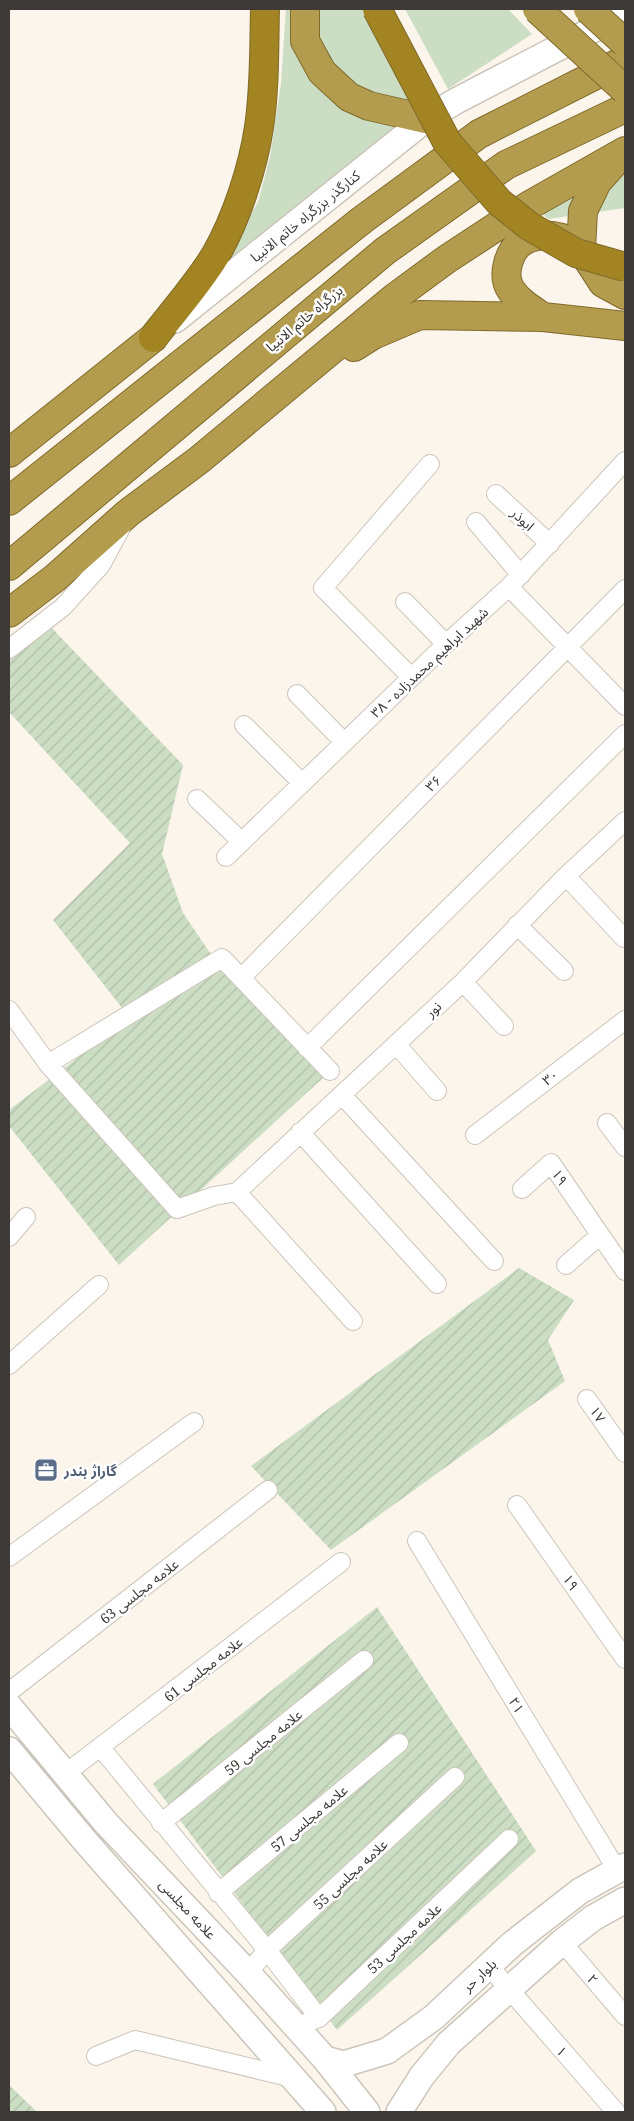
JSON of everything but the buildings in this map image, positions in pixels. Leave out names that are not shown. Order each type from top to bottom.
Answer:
[{"type":"highway","points":[[153,338],[215,256],[234,217],[259,128],[263,84],[265,9]]},
{"type":"highway","points":[[305,9],[305,41],[322,72],[349,97],[369,106],[426,119]]},
{"type":"highway","points":[[377,9],[447,142],[499,202],[529,226],[576,253],[625,267]]},
{"type":"highway","points":[[536,9],[625,90]]},
{"type":"highway","points":[[588,9],[625,43]]},
{"type":"highway","points":[[9,501],[362,220],[472,140],[625,60]]},
{"type":"highway","name":"بزرگراه خاتم الانبیا","points":[[9,566],[385,251],[506,165],[625,108]]},
{"type":"highway","points":[[581,249],[583,211],[597,182],[625,151]]},
{"type":"highway","points":[[9,613],[55,578],[128,514],[199,460],[394,298],[447,259],[528,206],[625,151]]},
{"type":"highway","points":[[543,317],[523,304],[510,289],[506,269],[512,253],[523,240],[538,235],[561,237],[581,249],[604,283],[625,295]]},
{"type":"highway","points":[[294,380],[326,364],[373,335],[420,315],[543,317],[625,326]]},
{"type":"highway","name":"کنارگذر بزرگراه خاتم الانبیا","points":[[9,453],[153,338]]},
{"type":"main road","name":"کنارگذر بزرگراه خاتم الانبیا","points":[[153,338],[426,119],[456,101],[625,13]]},
{"type":"main road","name":"علامه مجلسی","points":[[9,1706],[106,1822],[248,1973],[325,2059],[367,2112]]},
{"type":"main road","points":[[9,1750],[85,1841],[323,2112]]},
{"type":"main road","name":"بلوار حر","points":[[325,2059],[344,2064],[387,2051],[434,2017],[512,1944],[580,1891],[621,1868]]},
{"type":"main road","points":[[399,2112],[422,2076],[449,2043],[508,1988],[562,1942],[593,1918],[625,1900]]},
{"type":"street","name":"شهید ابراهیم محمدزاده - ۳۸","points":[[226,857],[411,677],[515,581],[625,461]]},
{"type":"street","points":[[411,677],[323,588],[430,464]]},
{"type":"street","name":"ابوذر","points":[[496,494],[550,544]]},
{"type":"street","points":[[9,649],[63,607],[101,565],[128,514]]},
{"type":"street","points":[[476,522],[515,581],[568,646],[625,706]]},
{"type":"street","name":"۳۶","points":[[241,978],[625,589]]},
{"type":"street","points":[[405,602],[446,644]]},
{"type":"street","points":[[297,694],[344,742]]},
{"type":"street","points":[[244,725],[302,783]]},
{"type":"street","points":[[308,1048],[625,734]]},
{"type":"street","points":[[198,799],[241,841]]},
{"type":"street","name":"نور","points":[[237,1192],[463,982],[566,876],[623,829]]},
{"type":"street","points":[[566,876],[624,938]]},
{"type":"street","points":[[517,925],[564,971]]},
{"type":"street","points":[[48,1064],[222,958],[330,1071]]},
{"type":"street","points":[[463,982],[504,1026]]},
{"type":"street","points":[[9,1010],[48,1064],[177,1209],[214,1196],[237,1192],[353,1321]]},
{"type":"street","name":"۳۰","points":[[475,1135],[625,1020]]},
{"type":"street","points":[[396,1044],[437,1091]]},
{"type":"street","points":[[342,1095],[494,1261]]},
{"type":"street","points":[[607,1123],[625,1147]]},
{"type":"street","points":[[300,1132],[437,1284]]},
{"type":"street","name":"۱۹","points":[[522,1189],[551,1163],[625,1271]]},
{"type":"street","points":[[9,1237],[26,1217]]},
{"type":"street","points":[[566,1265],[600,1235]]},
{"type":"street","points":[[9,1365],[99,1284]]},
{"type":"street","name":"۱۷","points":[[587,1399],[625,1453]]},
{"type":"street","points":[[9,1557],[194,1422]]},
{"type":"street","name":"علامه مجلسی 63","points":[[9,1692],[268,1490]]},
{"type":"street","name":"۱۹","points":[[518,1505],[625,1659]]},
{"type":"street","name":"۲۱","points":[[417,1541],[621,1868]]},
{"type":"street","name":"علامه مجلسی 61","points":[[65,1774],[341,1562]]},
{"type":"street","name":"علامه مجلسی 59","points":[[161,1823],[364,1660]]},
{"type":"street","name":"علامه مجلسی 57","points":[[218,1893],[399,1743]]},
{"type":"street","points":[[101,1748],[319,2018],[308,2022],[293,2023]]},
{"type":"street","name":"علامه مجلسی 55","points":[[248,1973],[266,1950],[455,1777]]},
{"type":"street","name":"علامه مجلسی 53","points":[[319,2018],[508,1839]]},
{"type":"street","name":"۲","points":[[562,1942],[625,2016]]},
{"type":"street","name":"۱","points":[[489,1966],[616,2112]]},
{"type":"street","points":[[96,2056],[135,2040],[293,2078]]},
{"type":"green space","points":[[286,9],[295,9],[292,23],[300,62],[327,97],[375,119],[398,124],[213,275],[258,202],[270,157],[281,83]]},
{"type":"green space","points":[[313,9],[364,9],[417,105],[365,93],[320,53]]},
{"type":"green space","points":[[405,9],[508,9],[532,34],[448,89]]},
{"type":"green space","points":[[625,164],[625,208],[548,219],[542,213]]},
{"type":"green space","points":[[47,623],[183,765],[162,854],[183,913],[212,956],[324,1077],[119,1265],[9,1126],[9,1110],[130,1018],[53,920],[130,843],[9,712],[9,653]]},
{"type":"green space","points":[[519,1268],[574,1300],[548,1340],[565,1381],[331,1550],[251,1466]]},
{"type":"green space","points":[[377,1607],[536,1851],[337,2030],[153,1784]]},
{"type":"green space","points":[[9,2085],[37,2112],[9,2112]]},
{"type":"place","name":"گاراژ بندر","points":[[46,1470]]}]
